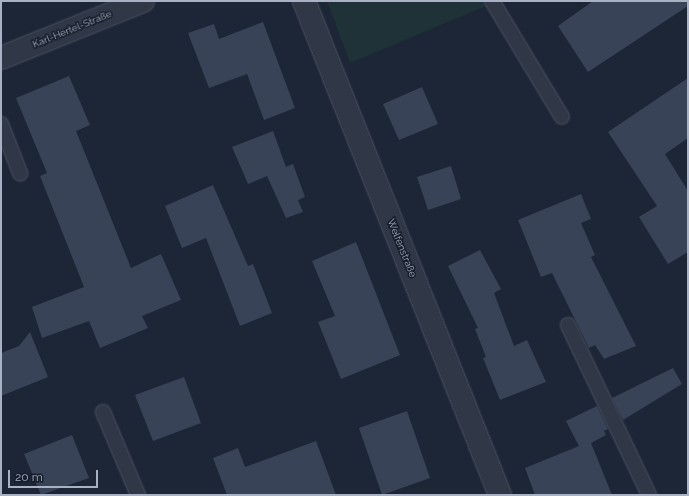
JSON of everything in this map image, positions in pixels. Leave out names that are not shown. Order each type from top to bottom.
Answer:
[{"type":"street","name":"Karl-Hertel-Straße","points":[[1,58],[143,1]]},
{"type":"street","name":"Welfenstraße","points":[[304,1],[500,495]]},
{"type":"lane","points":[[492,1],[562,117]]},
{"type":"lane","points":[[1,124],[20,173]]},
{"type":"lane","points":[[568,325],[649,495]]},
{"type":"lane","points":[[103,412],[138,495]]},
{"type":"green space","points":[[327,1],[482,1],[486,6],[350,63]]},
{"type":"building","points":[[593,1],[688,1],[688,6],[588,72],[558,26]]},
{"type":"building","points":[[263,22],[295,108],[264,120],[247,74],[209,88],[188,33],[214,24],[219,39]]},
{"type":"building","points":[[69,76],[90,125],[76,131],[131,268],[161,254],[181,300],[142,316],[148,328],[100,348],[89,321],[42,338],[32,307],[84,287],[40,176],[47,173],[16,98]]},
{"type":"building","points":[[688,78],[688,138],[665,154],[688,191],[688,252],[668,264],[639,217],[657,206],[608,132]]},
{"type":"building","points":[[422,87],[438,124],[399,140],[383,104]]},
{"type":"building","points":[[273,131],[286,167],[293,164],[305,197],[298,200],[303,212],[286,218],[267,176],[248,184],[232,147]]},
{"type":"building","points":[[451,166],[461,199],[428,210],[417,177]]},
{"type":"building","points":[[213,185],[248,266],[253,264],[272,313],[240,326],[206,238],[182,248],[165,206]]},
{"type":"building","points":[[581,194],[591,219],[581,223],[595,255],[591,257],[636,346],[604,359],[595,345],[589,348],[552,273],[541,277],[518,220]]},
{"type":"building","points":[[356,242],[400,355],[341,379],[318,322],[335,316],[312,261]]},
{"type":"building","points":[[480,250],[501,289],[494,293],[514,346],[527,340],[546,382],[500,400],[483,358],[486,357],[475,329],[478,328],[448,266]]},
{"type":"building","points":[[30,332],[48,377],[1,396],[1,353],[19,346]]},
{"type":"building","points":[[673,368],[682,384],[623,420],[612,398]]},
{"type":"building","points":[[184,377],[201,423],[153,441],[135,395]]},
{"type":"building","points":[[597,406],[608,429],[604,431],[606,435],[591,443],[612,495],[535,495],[525,468],[579,446],[566,421]]},
{"type":"building","points":[[407,411],[430,478],[382,495],[359,428]]},
{"type":"building","points":[[72,435],[89,478],[41,495],[24,454]]},
{"type":"building","points":[[316,441],[336,495],[227,495],[213,458],[238,448],[245,467]]}]
